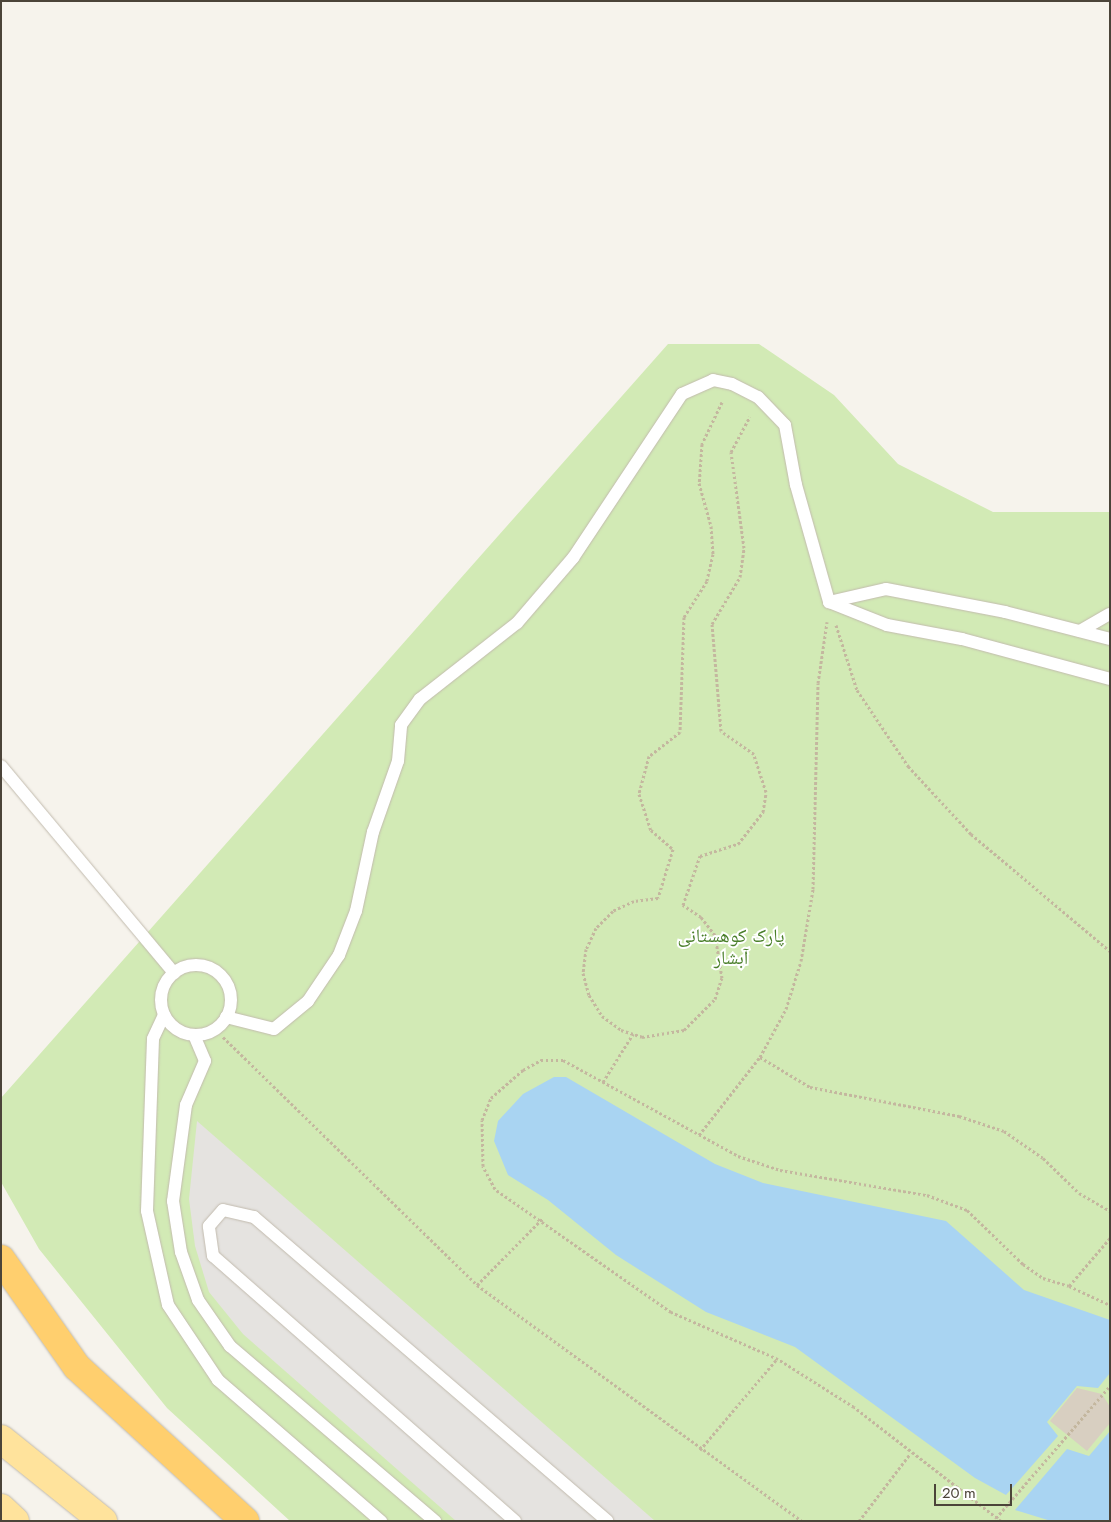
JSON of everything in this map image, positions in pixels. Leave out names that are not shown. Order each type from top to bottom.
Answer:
[{"type":"highway","points":[[1,1259],[77,1367],[245,1521]]},
{"type":"main road","points":[[1,1439],[103,1521]]},
{"type":"main road","points":[[1,1508],[15,1521]]},
{"type":"lane","points":[[226,1017],[274,1029],[308,1001],[339,955],[356,911],[373,832],[398,761],[401,725],[420,699],[517,623],[572,558],[682,394],[713,380],[732,384],[758,397],[785,426],[796,485],[829,602]]},
{"type":"lane","points":[[829,602],[886,589],[1110,639]]},
{"type":"lane","points":[[829,602],[887,625],[962,639],[1110,678]]},
{"type":"lane","points":[[1080,631],[1110,614]]},
{"type":"lane","points":[[1,766],[174,972]]},
{"type":"lane","points":[[164,1015],[176,1029],[194,1034],[215,1029],[226,1017],[230,993],[218,973],[196,964],[174,972],[162,992],[164,1015],[153,1039],[147,1211],[168,1305],[218,1380],[381,1521]]},
{"type":"lane","points":[[194,1034],[205,1061],[186,1105],[173,1201],[181,1252],[198,1300],[230,1346],[435,1521]]},
{"type":"lane","points":[[515,1521],[213,1256],[209,1226],[223,1210],[254,1217],[607,1521]]},
{"type":"path","points":[[732,384],[702,444],[699,483],[711,526],[713,554],[707,581],[684,617],[680,732],[649,756],[638,794],[651,830],[673,849],[658,898],[634,900],[613,911],[596,928],[586,949],[583,972],[589,996],[602,1016],[633,1034],[663,1037],[684,1030],[715,999],[722,971],[715,935],[683,905],[700,856],[738,844],[762,812],[766,792],[754,754],[721,731],[712,624],[740,577],[744,548],[731,452],[758,397]]},
{"type":"path","points":[[829,602],[857,690],[908,766],[971,834],[1110,951]]},
{"type":"path","points":[[699,1135],[760,1057],[786,1009],[801,961],[812,889],[818,683],[829,602]]},
{"type":"path","points":[[215,1029],[477,1285],[700,1450],[802,1521]]},
{"type":"path","points":[[603,1082],[633,1034]]},
{"type":"path","points":[[760,1057],[810,1087],[959,1116],[1004,1131],[1043,1158],[1079,1193],[1110,1211]]},
{"type":"path","points":[[1001,1521],[910,1454],[854,1407],[778,1359],[671,1312],[543,1218],[495,1188],[483,1166],[480,1142],[491,1098],[541,1060],[563,1060],[738,1156],[780,1170],[927,1195],[967,1210],[1024,1264],[1043,1278],[1069,1286],[1110,1305]]},
{"type":"path","points":[[477,1285],[543,1218]]},
{"type":"path","points":[[1069,1286],[1110,1238]]},
{"type":"path","points":[[700,1450],[778,1359]]},
{"type":"path","points":[[996,1518],[1110,1386]]},
{"type":"path","points":[[859,1521],[910,1454]]},
{"type":"green space","name":"پارک کوهستانی آبشار","points":[[668,344],[759,344],[834,395],[898,464],[993,512],[1110,512],[1110,1521],[290,1521],[167,1408],[39,1249],[1,1182],[1,1098]]},
{"type":"shaded area","points":[[197,1121],[655,1521],[456,1521],[243,1334],[209,1292],[195,1246],[189,1199]]},
{"type":"water","points":[[554,1077],[566,1077],[715,1164],[763,1183],[946,1221],[1024,1290],[1110,1320],[1110,1373],[1098,1388],[1077,1386],[1047,1422],[1058,1436],[1006,1495],[975,1478],[795,1347],[706,1312],[616,1255],[548,1200],[508,1175],[494,1141],[498,1121],[523,1094]]},
{"type":"water","points":[[1110,1431],[1110,1521],[1051,1521],[1015,1510],[1067,1449],[1089,1456]]},
{"type":"building","points":[[1077,1388],[1102,1394],[1110,1407],[1110,1423],[1087,1451],[1050,1421]]}]
